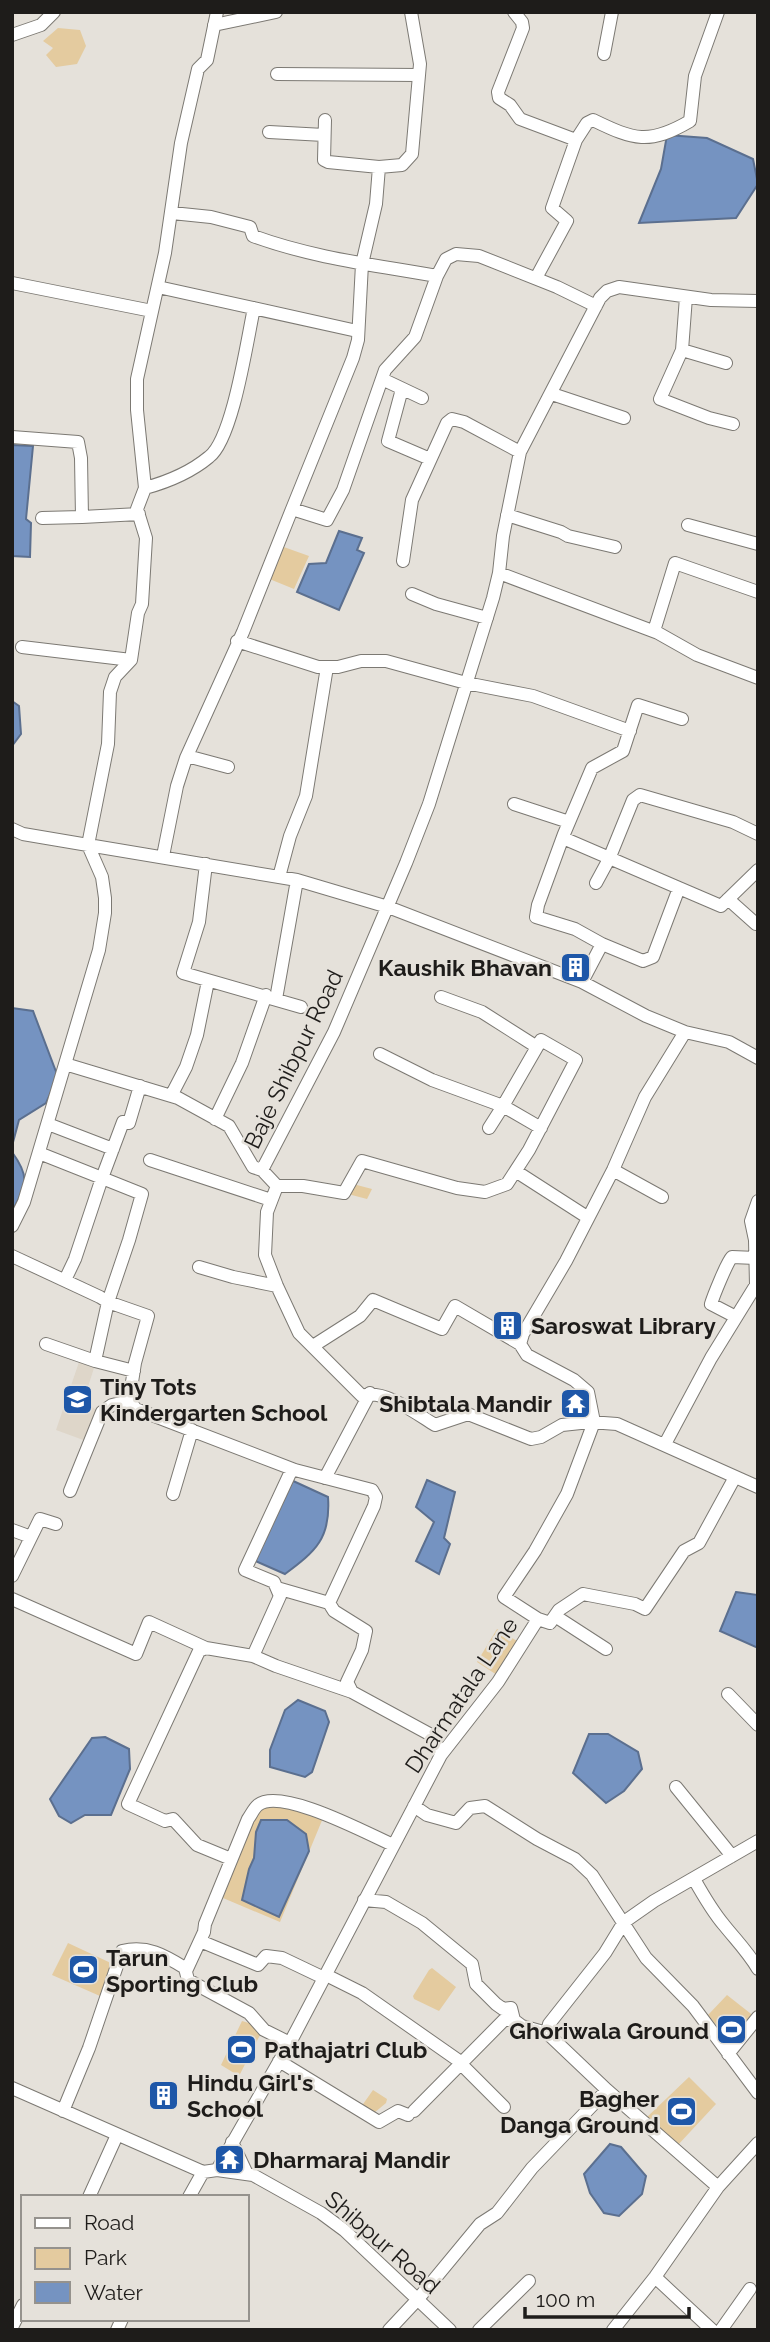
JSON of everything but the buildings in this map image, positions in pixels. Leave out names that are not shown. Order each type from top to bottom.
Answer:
[{"type":"street","points":[[12,34],[41,25],[54,12]]},
{"type":"street","points":[[12,1226],[24,1202],[48,1124],[99,950],[105,913],[102,877],[88,845],[108,744],[110,692],[115,677],[131,660],[138,613],[142,604],[146,538],[137,509],[145,488],[137,410],[137,379],[172,213],[181,143],[198,69],[207,60],[216,19],[276,12]]},
{"type":"street","points":[[325,120],[323,155],[328,162],[379,167],[402,165],[412,154],[419,75],[418,47],[411,12]]},
{"type":"street","points":[[514,12],[523,28],[498,95],[520,119],[576,140]]},
{"type":"street","points":[[604,54],[612,12]]},
{"type":"street","points":[[536,278],[567,221],[552,208],[576,140],[587,123],[593,120],[620,134],[647,138],[670,133],[690,121],[695,76],[718,12]]},
{"type":"street","points":[[277,74],[419,75]]},
{"type":"street","points":[[269,132],[324,135]]},
{"type":"street","points":[[163,856],[177,786],[187,756],[353,358],[358,340],[356,331],[362,264],[376,204],[379,167]]},
{"type":"street","points":[[172,213],[211,217],[250,227],[253,236],[280,246],[346,262],[437,276]]},
{"type":"street","points":[[292,509],[327,520],[344,490],[385,370],[415,337],[446,258],[456,254],[478,256],[536,278],[596,306],[607,292],[619,287],[687,297],[758,301]]},
{"type":"street","points":[[12,283],[152,311]]},
{"type":"street","points":[[158,287],[356,331]]},
{"type":"street","points":[[687,297],[682,350],[660,399],[733,424]]},
{"type":"street","name":"Baje Shibpur Road","points":[[277,1186],[262,1170],[334,1032],[429,804],[499,573],[520,452],[596,306]]},
{"type":"street","points":[[145,488],[167,482],[211,456],[225,432],[254,308]]},
{"type":"street","points":[[682,350],[726,363]]},
{"type":"street","points":[[382,379],[422,398]]},
{"type":"street","points":[[402,389],[388,441],[430,459]]},
{"type":"street","points":[[552,394],[624,418]]},
{"type":"street","points":[[403,561],[412,500],[447,423],[452,419],[464,422],[520,452]]},
{"type":"street","points":[[12,438],[78,442],[81,458],[82,517]]},
{"type":"street","points":[[42,518],[139,514]]},
{"type":"street","points":[[507,515],[568,536],[615,547]]},
{"type":"street","points":[[688,526],[758,544]]},
{"type":"street","points":[[654,631],[675,563],[758,592]]},
{"type":"street","points":[[499,573],[654,631],[697,655],[758,678]]},
{"type":"street","points":[[412,594],[436,604],[486,618]]},
{"type":"street","points":[[237,640],[318,667],[338,667],[361,661],[386,661],[466,683],[533,696],[630,730]]},
{"type":"street","points":[[22,647],[131,660]]},
{"type":"street","points":[[279,877],[290,836],[306,796],[327,667]]},
{"type":"street","points":[[679,888],[653,957],[643,961],[575,929],[536,917],[569,822],[592,768],[623,751],[638,705],[682,719]]},
{"type":"street","points":[[187,756],[228,766]]},
{"type":"street","points":[[596,883],[609,859],[633,800],[640,796],[733,822],[758,834]]},
{"type":"street","points":[[514,804],[569,822]]},
{"type":"street","points":[[12,829],[23,834],[297,880],[388,907],[582,982],[646,1016],[685,1032],[729,1042],[758,1058]]},
{"type":"street","points":[[563,838],[721,906],[758,870]]},
{"type":"street","points":[[206,864],[199,922],[183,973],[301,1007]]},
{"type":"street","points":[[215,1119],[271,997],[297,880]]},
{"type":"street","points":[[728,899],[757,924]]},
{"type":"street","points":[[582,982],[602,944]]},
{"type":"street","points":[[171,1096],[186,1067],[197,1035],[208,981]]},
{"type":"street","points":[[441,997],[482,1012],[537,1047]]},
{"type":"street","points":[[520,1344],[613,1170],[645,1097],[685,1032]]},
{"type":"street","points":[[489,1128],[541,1040],[576,1060],[517,1172],[507,1184],[485,1192],[457,1188],[362,1161],[344,1193],[303,1186],[277,1186],[267,1212],[265,1255],[276,1286],[299,1333],[362,1396],[370,1393],[401,1404],[435,1425],[468,1414],[531,1439],[541,1437],[562,1425],[594,1422],[617,1424],[758,1487]]},
{"type":"street","points":[[380,1054],[432,1080],[503,1107],[541,1128]]},
{"type":"street","points":[[65,1064],[171,1096],[229,1126],[253,1167],[262,1170]]},
{"type":"street","points":[[65,1280],[75,1259],[123,1122],[128,1123],[140,1086]]},
{"type":"street","points":[[48,1124],[113,1149]]},
{"type":"street","points":[[39,1153],[142,1194],[108,1302],[94,1361]]},
{"type":"street","points":[[150,1160],[271,1200]]},
{"type":"street","points":[[613,1170],[662,1197]]},
{"type":"street","points":[[517,1172],[587,1217]]},
{"type":"street","points":[[664,1444],[711,1358],[756,1285],[756,1240],[751,1221],[758,1201]]},
{"type":"street","points":[[12,1256],[108,1302],[146,1314],[148,1318],[129,1401]]},
{"type":"street","points":[[736,1317],[716,1308],[711,1304],[712,1299],[732,1257],[756,1258]]},
{"type":"street","points":[[199,1267],[276,1286]]},
{"type":"street","points":[[313,1346],[360,1316],[373,1300],[443,1329],[455,1306],[520,1344],[527,1355],[574,1380],[588,1392],[594,1422]]},
{"type":"street","points":[[46,1345],[134,1371]]},
{"type":"street","points":[[325,1478],[370,1393]]},
{"type":"street","points":[[129,1401],[136,1409],[292,1469],[372,1490],[376,1497],[374,1506],[329,1603]]},
{"type":"street","points":[[70,1491],[102,1412],[112,1405],[129,1401]]},
{"type":"street","name":"Dharmatala Lane","points":[[217,2170],[290,2043],[441,1755],[498,1682],[538,1619],[504,1598],[535,1551],[567,1494],[594,1422]]},
{"type":"street","points":[[173,1494],[192,1430]]},
{"type":"street","points":[[253,1656],[280,1596],[274,1582],[245,1570],[292,1469]]},
{"type":"street","points":[[538,1619],[550,1623],[559,1610],[583,1594],[635,1604],[645,1609],[684,1551],[699,1543],[735,1477]]},
{"type":"street","points":[[12,1576],[40,1519],[56,1524]]},
{"type":"street","points":[[12,1530],[31,1536]]},
{"type":"street","points":[[277,1588],[329,1603],[334,1611],[366,1631],[362,1650],[347,1682],[352,1692]]},
{"type":"street","points":[[12,1599],[136,1654],[149,1622],[206,1648],[253,1656],[352,1692],[433,1736],[441,1755]]},
{"type":"street","points":[[555,1616],[606,1649]]},
{"type":"street","points":[[206,1648],[199,1651],[128,1804],[165,1821],[173,1819],[197,1845],[231,1860]]},
{"type":"street","points":[[728,1694],[758,1725]]},
{"type":"street","points":[[676,1787],[732,1856]]},
{"type":"street","points":[[290,2043],[264,2030],[249,2013],[188,1980],[186,1971],[248,1819],[257,1805],[286,1801],[393,1845]]},
{"type":"street","points":[[414,1806],[427,1815],[456,1824],[470,1808],[485,1806],[575,1859],[592,1875],[646,1958],[693,2006],[758,2093]]},
{"type":"street","points":[[547,2033],[549,2024],[605,1954],[624,1922],[654,1901],[758,1840]]},
{"type":"street","points":[[694,1879],[706,1901],[758,1969]]},
{"type":"street","points":[[370,1888],[386,1902],[422,1923],[472,1964],[476,1984],[503,2009],[512,2008],[514,2020]]},
{"type":"street","points":[[364,1900],[386,1902]]},
{"type":"street","points":[[200,1941],[258,1965],[266,1956],[282,1958],[362,1993],[461,2064],[504,2107]]},
{"type":"street","points":[[63,2111],[87,2055],[122,1951],[150,1949],[171,1959],[186,1971]]},
{"type":"street","points":[[728,2054],[758,2017]]},
{"type":"street","points":[[279,2062],[379,2122],[398,2111],[411,2113],[504,2020],[514,2020],[522,2026],[547,2033],[718,2188]]},
{"type":"street","points":[[12,2088],[203,2172],[190,2195]]},
{"type":"street","points":[[389,2330],[480,2224],[497,2213],[532,2168],[607,2090]]},
{"type":"street","points":[[90,2195],[117,2135]]},
{"type":"street","points":[[232,2142],[247,2175]]},
{"type":"street","points":[[613,2330],[718,2188],[758,2143]]},
{"type":"street","name":"Shibpur Road","points":[[203,2172],[217,2170],[253,2175],[321,2213],[344,2230],[450,2330]]},
{"type":"street","points":[[654,2277],[712,2330]]},
{"type":"street","points":[[479,2330],[529,2281]]},
{"type":"street","points":[[722,2330],[750,2289]]},
{"type":"street","points":[[12,2327],[21,2309]]},
{"type":"shaded area","name":"Tiny Tots Kindergarten School","points":[[79,1362],[94,1368],[86,1393],[90,1405],[97,1411],[86,1441],[56,1430]]},
{"type":"green space","points":[[58,28],[80,30],[86,46],[77,64],[56,67],[46,55],[53,48],[43,41]]},
{"type":"green space","points":[[281,546],[309,556],[294,589],[267,578]]},
{"type":"green space","points":[[353,1184],[372,1189],[367,1199],[348,1194]]},
{"type":"green space","points":[[497,1629],[522,1644],[497,1675],[477,1662]]},
{"type":"green space","points":[[286,1805],[323,1818],[280,1922],[223,1898],[251,1826],[261,1808]]},
{"type":"green space","name":"Tarun Sporting Club","points":[[68,1943],[113,1964],[100,1996],[52,1975]]},
{"type":"green space","points":[[432,1968],[456,1987],[439,2011],[413,1996]]},
{"type":"green space","name":"Ghoriwala Ground","points":[[727,1995],[755,2017],[731,2043],[708,2015]]},
{"type":"green space","name":"Pathajatri Club","points":[[242,2021],[252,2024],[261,2033],[239,2076],[221,2065]]},
{"type":"green space","name":"Bagher Danga Ground","points":[[689,2077],[716,2104],[677,2146],[646,2118]]},
{"type":"green space","points":[[373,2090],[387,2099],[374,2113],[361,2107]]},
{"type":"water","points":[[667,135],[707,138],[753,159],[758,184],[736,218],[639,223],[661,169]]},
{"type":"water","points":[[12,445],[33,446],[26,519],[31,523],[30,557],[12,556]]},
{"type":"water","points":[[339,531],[362,538],[357,550],[364,553],[339,610],[297,592],[309,564],[326,563]]},
{"type":"water","points":[[12,701],[19,706],[21,734],[12,746]]},
{"type":"water","points":[[12,1008],[33,1011],[58,1077],[46,1103],[19,1120],[12,1146]]},
{"type":"water","points":[[12,1152],[22,1169],[24,1182],[12,1212]]},
{"type":"water","points":[[291,1480],[328,1497],[328,1511],[327,1523],[319,1542],[285,1574],[253,1560]]},
{"type":"water","points":[[427,1480],[455,1492],[444,1538],[450,1544],[439,1574],[416,1561],[434,1522],[416,1507]]},
{"type":"water","points":[[736,1592],[758,1595],[758,1648],[720,1631]]},
{"type":"water","points":[[298,1700],[325,1711],[329,1722],[312,1772],[305,1777],[270,1767],[270,1750],[285,1710]]},
{"type":"water","points":[[589,1734],[608,1734],[638,1752],[642,1769],[624,1791],[606,1803],[573,1773]]},
{"type":"water","points":[[105,1737],[129,1749],[130,1769],[111,1815],[85,1815],[71,1823],[59,1816],[50,1799],[92,1738]]},
{"type":"water","points":[[261,1820],[287,1820],[306,1834],[309,1851],[279,1917],[242,1900]]},
{"type":"water","points":[[610,2144],[621,2147],[646,2176],[642,2194],[619,2216],[604,2213],[590,2193],[584,2174]]},
{"type":"place","name":"Kaushik Bhavan","points":[[575,967]]},
{"type":"place","name":"Saroswat Library","points":[[508,1325]]},
{"type":"place","name":"Tiny Tots Kindergarten School","points":[[77,1399]]},
{"type":"place","name":"Shibtala Mandir","points":[[575,1403]]},
{"type":"place","name":"Tarun Sporting Club","points":[[83,1970]]},
{"type":"place","name":"Ghoriwala Ground","points":[[732,2030]]},
{"type":"place","name":"Pathajatri Club","points":[[241,2049]]},
{"type":"place","name":"Hindu Girl's School","points":[[164,2095]]},
{"type":"place","name":"Bagher Danga Ground","points":[[682,2111]]},
{"type":"place","name":"Dharmaraj Mandir","points":[[230,2159]]}]
